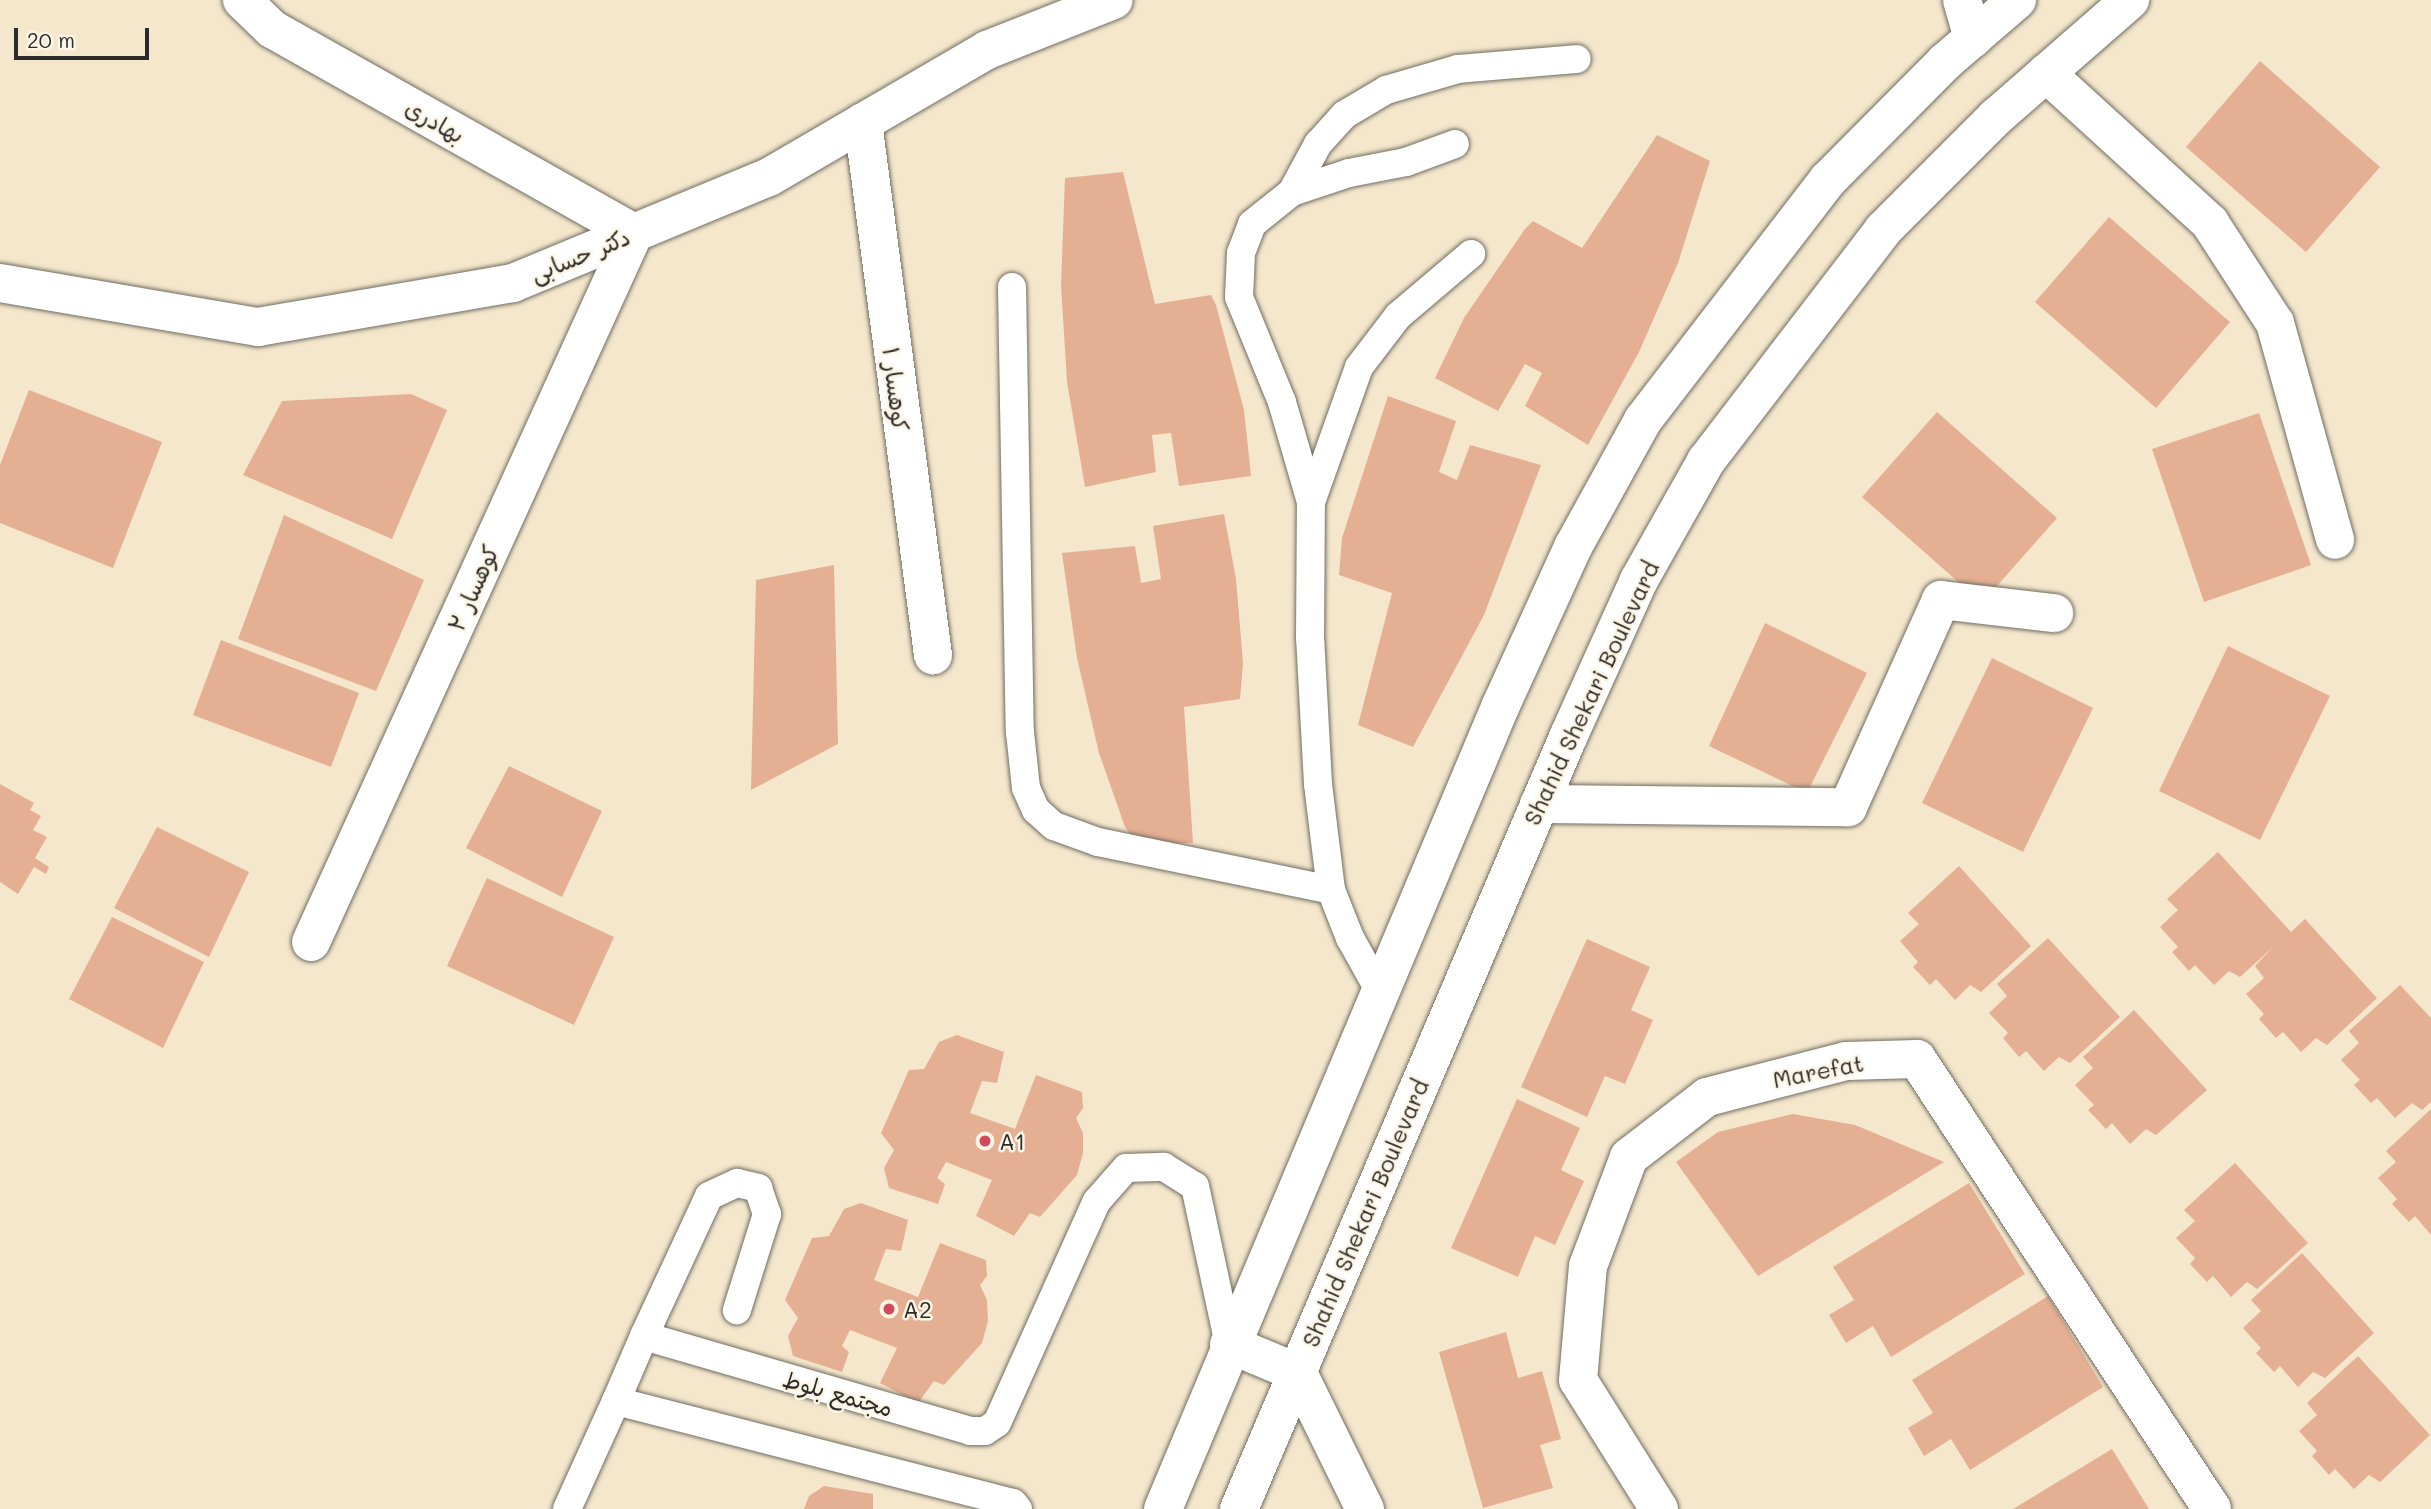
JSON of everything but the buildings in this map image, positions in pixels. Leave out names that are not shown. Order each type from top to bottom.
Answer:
[{"type":"street","name":"بهادری","points":[[242,0],[272,29],[634,233]]},
{"type":"street","name":"دکتر حسابی","points":[[0,283],[258,327],[513,283],[769,177],[987,50],[1114,0]]},
{"type":"street","points":[[1962,0],[1973,38]]},
{"type":"street","points":[[1163,1509],[1229,1343],[1379,990],[1573,547],[1643,420],[1828,180],[1973,38],[2017,0]]},
{"type":"street","name":"Shahid Shekari Boulevard","points":[[1239,1509],[1539,804],[1639,580],[1706,461],[1883,230],[2046,73],[2130,0]]},
{"type":"street","points":[[2046,73],[2210,223],[2275,323],[2335,540]]},
{"type":"street","name":"کوهسار ۱","points":[[863,122],[933,655]]},
{"type":"street","name":"کوهسار ۲","points":[[311,942],[634,233]]},
{"type":"street","points":[[1539,804],[1848,807],[1941,600],[2054,613]]},
{"type":"street","name":"Marefat","points":[[1659,1509],[1578,1380],[1588,1266],[1629,1157],[1707,1097],[1846,1061],[1917,1059],[2212,1509]]},
{"type":"street","points":[[1229,1343],[1298,1373],[1366,1509]]},
{"type":"lane","points":[[1292,192],[1318,144],[1344,115],[1386,89],[1458,69],[1577,59]]},
{"type":"lane","points":[[1379,990],[1350,938],[1331,890],[1318,784],[1310,638],[1311,502],[1282,402],[1239,297],[1241,253],[1252,224],[1292,192],[1349,173],[1406,162],[1455,144]]},
{"type":"lane","points":[[1311,502],[1359,367],[1398,316],[1471,254]]},
{"type":"lane","points":[[1012,287],[1020,732],[1026,788],[1036,810],[1054,826],[1109,845],[1331,890]]},
{"type":"lane","name":"مجتمع بلوط","points":[[644,1336],[970,1431],[985,1431],[998,1423],[1097,1201],[1126,1168],[1164,1167],[1195,1186],[1229,1343]]},
{"type":"lane","points":[[567,1509],[709,1196],[737,1183],[758,1188],[767,1213],[737,1310]]},
{"type":"lane","points":[[616,1401],[1013,1503],[1018,1509]]},
{"type":"place","name":"A1","points":[[985,1141]]},
{"type":"place","name":"A2","points":[[889,1309]]}]
